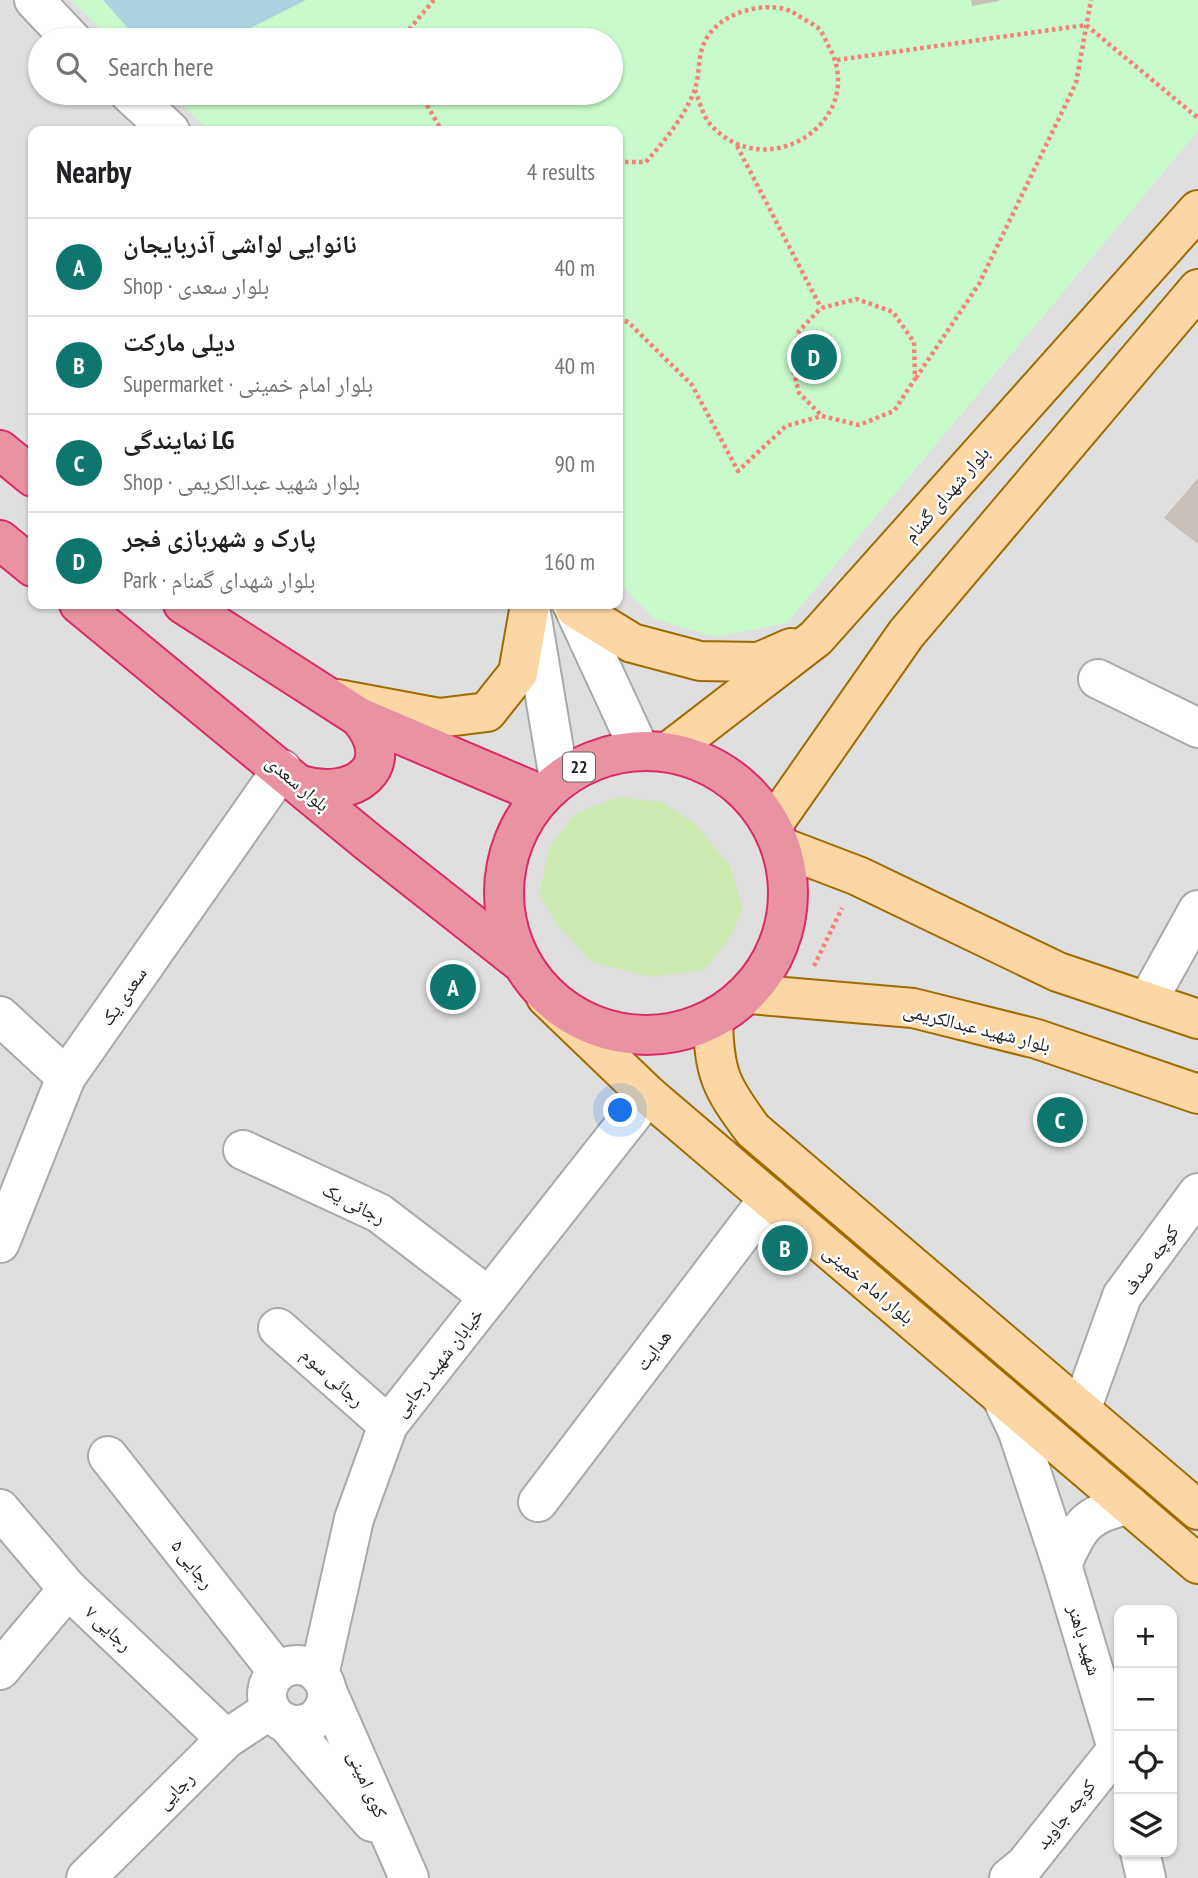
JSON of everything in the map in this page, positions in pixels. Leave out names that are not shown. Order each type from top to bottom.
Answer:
[{"type":"highway","points":[[0,450],[28,473]]},
{"type":"highway","points":[[0,540],[28,563]]},
{"type":"highway","name":"بلوار سعدی","points":[[85,609],[519,961]]},
{"type":"highway","name":"22","points":[[198,609],[359,717],[551,787]]},
{"type":"highway","points":[[291,777],[337,791],[350,788],[362,780],[374,756],[374,742],[370,730],[359,717]]},
{"type":"highway","name":"22","points":[[654,752],[710,766],[746,792],[777,837],[789,886],[786,925],[772,962],[749,993],[713,1020],[670,1035],[626,1036],[583,1022],[546,997],[519,961],[504,919],[503,874],[516,831],[551,787],[584,764],[611,754],[654,752]]},
{"type":"main road","name":"بلوار شهدای گمنام","points":[[654,752],[816,638],[1198,209]]},
{"type":"main road","points":[[1198,289],[906,634],[777,837],[1058,972],[1198,1019]]},
{"type":"main road","points":[[324,696],[439,718],[487,712],[518,673],[528,609]]},
{"type":"main road","points":[[579,609],[632,643],[700,662],[759,662],[816,638]]},
{"type":"main road","name":"بلوار شهید عبدالکریمی","points":[[749,993],[913,1008],[1037,1039],[1198,1094]]},
{"type":"main road","name":"بلوار امام خمینی","points":[[546,997],[648,1095],[1198,1564]]},
{"type":"main road","points":[[713,1020],[714,1062],[729,1098],[753,1130],[1198,1510]]},
{"type":"main road","points":[[1031,1422],[1069,1400]]},
{"type":"main road","points":[[1115,1493],[1127,1450]]},
{"type":"street","points":[[34,0],[61,28]]},
{"type":"street","points":[[142,105],[165,126]]},
{"type":"street","points":[[530,609],[551,787]]},
{"type":"street","points":[[576,609],[654,752]]},
{"type":"street","points":[[1098,679],[1198,728]]},
{"type":"street","name":"سعدی یک","points":[[0,1243],[66,1077],[291,777]]},
{"type":"street","points":[[1147,1002],[1198,910]]},
{"type":"street","points":[[0,1016],[66,1077]]},
{"type":"street","name":"خیابان شهید رجایی","points":[[323,1683],[354,1519],[388,1426],[648,1095]]},
{"type":"street","name":"رجائی یک","points":[[243,1150],[379,1213],[489,1297]]},
{"type":"street","name":"کوچه صدف","points":[[1069,1400],[1122,1296],[1198,1193]]},
{"type":"street","name":"هدایت","points":[[538,1502],[769,1198]]},
{"type":"street","name":"رجائی سوم","points":[[278,1328],[388,1426]]},
{"type":"street","name":"شهید باهنر","points":[[1001,1395],[1018,1432],[1114,1736]]},
{"type":"street","name":"رجایی ۵","points":[[108,1456],[278,1672]]},
{"type":"street","points":[[1062,1565],[1074,1535],[1087,1520],[1107,1509],[1115,1493]]},
{"type":"street","name":"رجایی ۷","points":[[0,1509],[68,1589],[226,1739]]},
{"type":"street","points":[[0,1670],[68,1589]]},
{"type":"street","points":[[278,1716],[306,1724],[316,1719],[323,1711],[323,1683],[299,1665],[278,1672],[267,1689],[278,1716],[403,1864]]},
{"type":"street","name":"کوی امینی","points":[[323,1683],[403,1864]]},
{"type":"street","name":"رجایی","points":[[86,1878],[226,1739],[278,1716]]},
{"type":"street","name":"کوچه جاوید","points":[[1009,1878],[1025,1865],[1114,1758]]},
{"type":"street","points":[[1141,1857],[1146,1878]]},
{"type":"path","points":[[410,28],[434,0]]},
{"type":"path","points":[[623,320],[628,321],[692,385],[738,471],[786,426],[821,416],[859,425],[894,411],[979,284],[1076,83],[1091,0]]},
{"type":"path","points":[[623,162],[646,162],[674,129],[695,90],[698,54],[719,24],[751,8],[788,10],[819,29],[837,60],[836,100],[814,134],[777,150],[737,145]]},
{"type":"path","points":[[837,60],[1086,25],[1198,118]]},
{"type":"path","points":[[695,90],[709,123],[737,145],[821,308]]},
{"type":"path","points":[[427,105],[439,126]]},
{"type":"path","points":[[821,416],[799,393],[791,362],[799,331],[821,308],[857,299],[892,312],[914,342],[915,379]]},
{"type":"path","points":[[798,998],[858,876]]},
{"type":"shaded area","points":[[0,0],[1198,0],[1198,1878],[0,1878]]},
{"type":"green space","points":[[71,0],[1198,0],[1198,131],[787,623],[716,637],[655,619],[623,587],[623,126],[205,126],[182,105],[623,105],[623,28],[100,28]]},
{"type":"green space","points":[[618,797],[662,802],[695,824],[730,866],[743,909],[729,939],[704,970],[651,977],[592,962],[559,927],[539,893],[550,847],[575,814]]},
{"type":"water","points":[[103,0],[306,0],[251,28],[127,27]]},
{"type":"building","points":[[971,0],[999,0],[999,1],[972,6]]},
{"type":"building","points":[[1198,478],[1198,544],[1164,518]]},
{"type":"place","name":"پارک و شهربازی فجر","points":[[814,357]]},
{"type":"place","name":"نانوایی لواشی آذربایجان","points":[[453,987]]},
{"type":"place","name":"نمایندگی LG","points":[[1060,1120]]},
{"type":"place","name":"دیلی مارکت","points":[[785,1248]]}]
